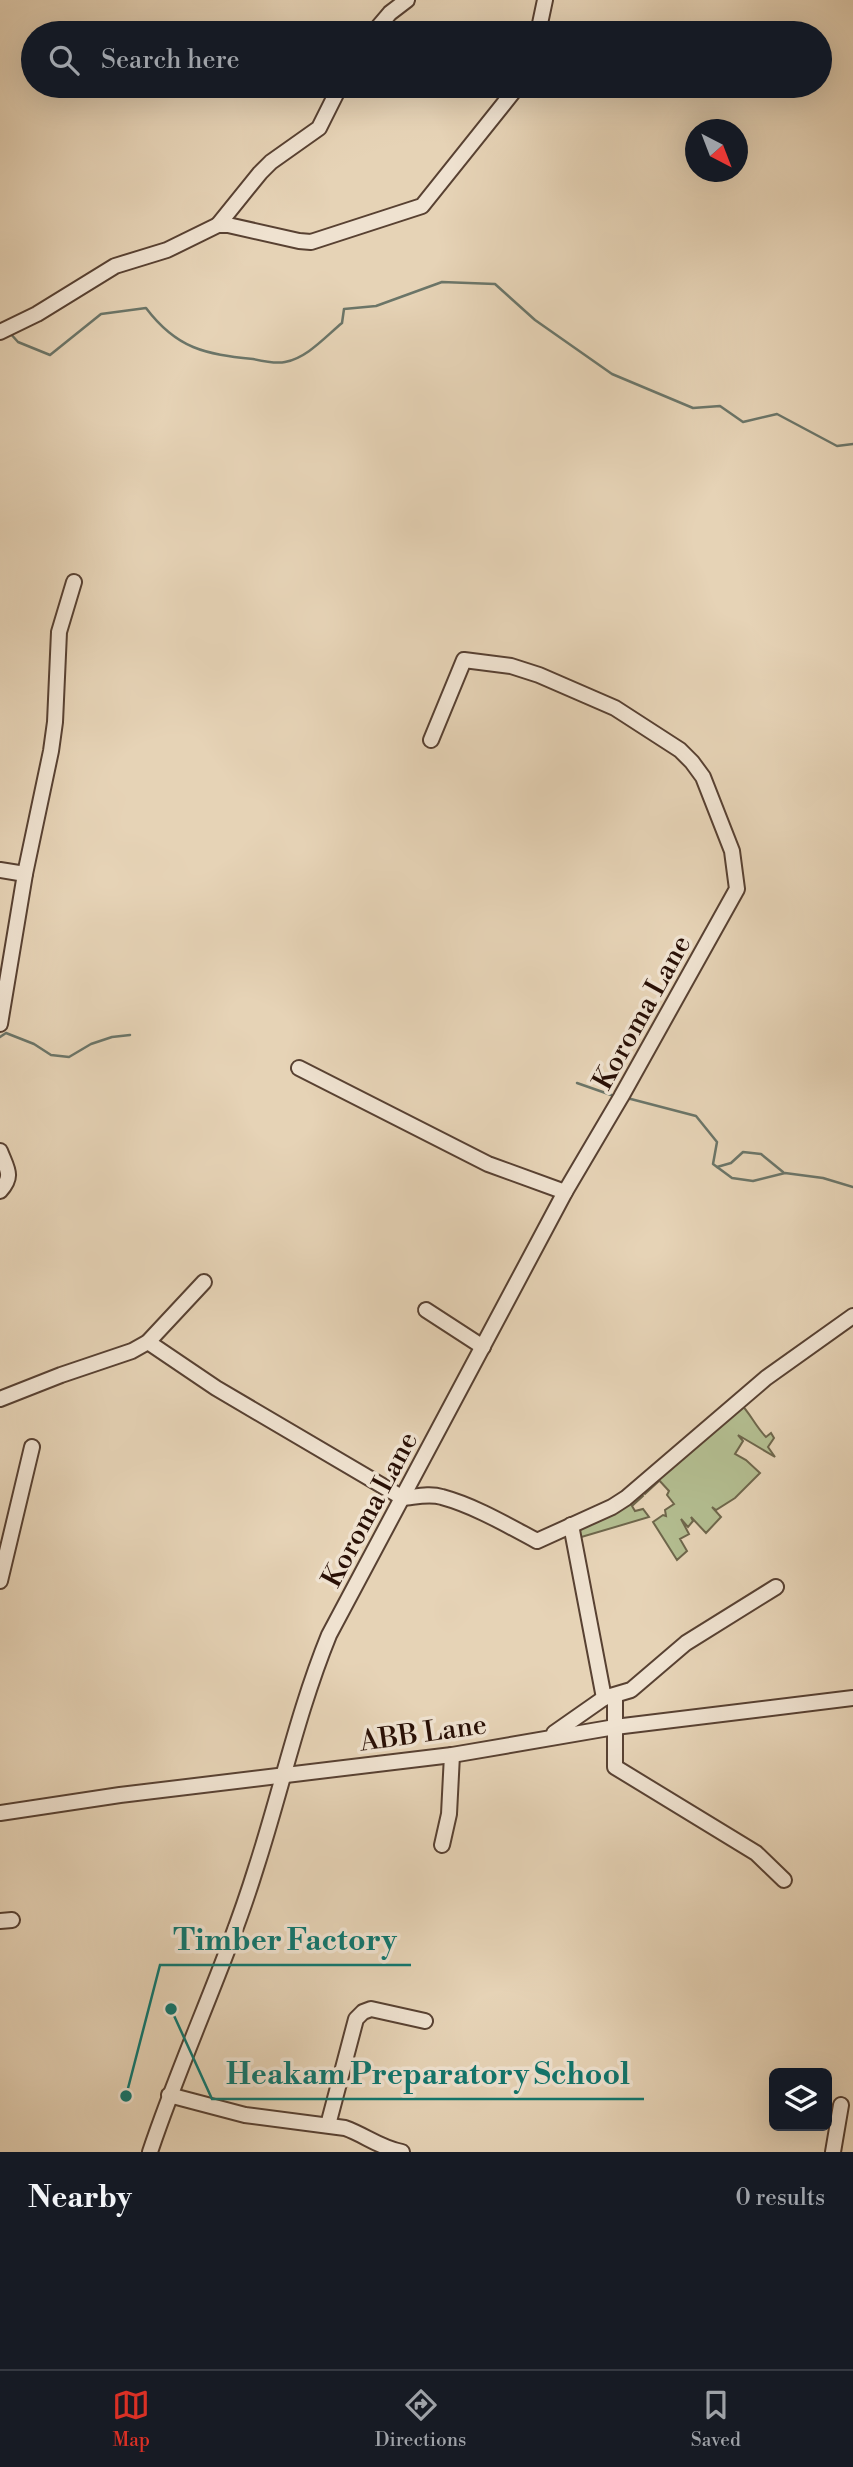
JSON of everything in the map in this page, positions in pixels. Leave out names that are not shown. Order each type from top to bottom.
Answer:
[{"type":"street","points":[[383,21],[407,0]]},
{"type":"street","points":[[541,21],[545,0]]},
{"type":"street","points":[[0,332],[37,314],[115,266],[167,250],[218,225],[271,162],[319,128],[334,98]]},
{"type":"street","points":[[218,225],[299,242],[311,242],[422,205],[508,98]]},
{"type":"street","points":[[0,1024],[25,874],[51,751],[59,632],[74,582]]},
{"type":"street","name":"Koroma Lane","points":[[150,2152],[169,2095],[217,1978],[256,1869],[310,1683],[329,1635],[565,1192],[737,890],[732,851],[703,777],[692,762],[671,744],[615,708],[539,675],[511,666],[464,660],[431,740]]},
{"type":"street","points":[[0,870],[25,874]]},
{"type":"street","points":[[299,1068],[488,1164],[565,1192]]},
{"type":"street","points":[[0,1151],[9,1180],[0,1191]]},
{"type":"street","points":[[0,1399],[132,1351],[148,1342],[204,1282]]},
{"type":"street","points":[[426,1310],[483,1347]]},
{"type":"street","points":[[148,1342],[216,1388],[403,1498],[431,1495],[442,1497],[492,1517],[537,1541],[626,1498],[766,1378],[850,1316],[853,1317]]},
{"type":"street","points":[[0,1581],[32,1447]]},
{"type":"street","points":[[570,1525],[610,1697],[615,1727],[615,1767],[756,1853],[784,1880]]},
{"type":"street","points":[[550,1737],[610,1697],[642,1683],[686,1643],[776,1587]]},
{"type":"street","name":"ABB Lane","points":[[0,1813],[452,1755],[615,1727],[853,1698]]},
{"type":"street","points":[[442,1845],[449,1814],[452,1755]]},
{"type":"street","points":[[328,2125],[356,2019],[371,2009],[425,2021]]},
{"type":"street","points":[[169,2095],[244,2115],[276,2121],[328,2125],[356,2132],[380,2147],[402,2152]]},
{"type":"street","points":[[833,2152],[841,2105]]},
{"type":"green space","points":[[740,1403],[766,1437],[771,1433],[774,1438],[768,1447],[775,1457],[738,1435],[743,1441],[735,1454],[760,1473],[735,1498],[716,1510],[712,1507],[721,1517],[706,1533],[691,1517],[693,1521],[688,1527],[681,1519],[689,1534],[680,1539],[687,1551],[677,1560],[653,1522],[663,1515],[666,1516],[665,1510],[674,1504],[667,1495],[669,1491],[658,1479],[645,1494],[639,1489]]},
{"type":"green space","points":[[638,1491],[643,1496],[632,1506],[635,1511],[643,1509],[649,1517],[578,1538],[574,1526]]},
{"type":"waterway","points":[[9,332],[18,342],[50,355],[101,314],[146,308],[169,333],[193,347],[220,355],[281,363],[308,352],[342,323],[344,309],[376,306],[442,282],[495,284],[535,320],[612,374],[693,408],[720,406],[743,422],[777,414],[837,446],[853,444]]},
{"type":"waterway","points":[[0,1037],[6,1033],[34,1044],[51,1055],[69,1057],[91,1044],[130,1035]]},
{"type":"waterway","points":[[577,1083],[617,1097]]},
{"type":"waterway","points":[[627,1098],[696,1116],[717,1142],[713,1164],[732,1178],[753,1181],[785,1173],[823,1178],[853,1187]]},
{"type":"waterway","points":[[717,1167],[731,1163],[743,1152],[761,1154],[783,1172]]},
{"type":"place","name":"Heakam Preparatory School","points":[[171,2009]]},
{"type":"place","name":"Timber Factory","points":[[126,2096]]}]
